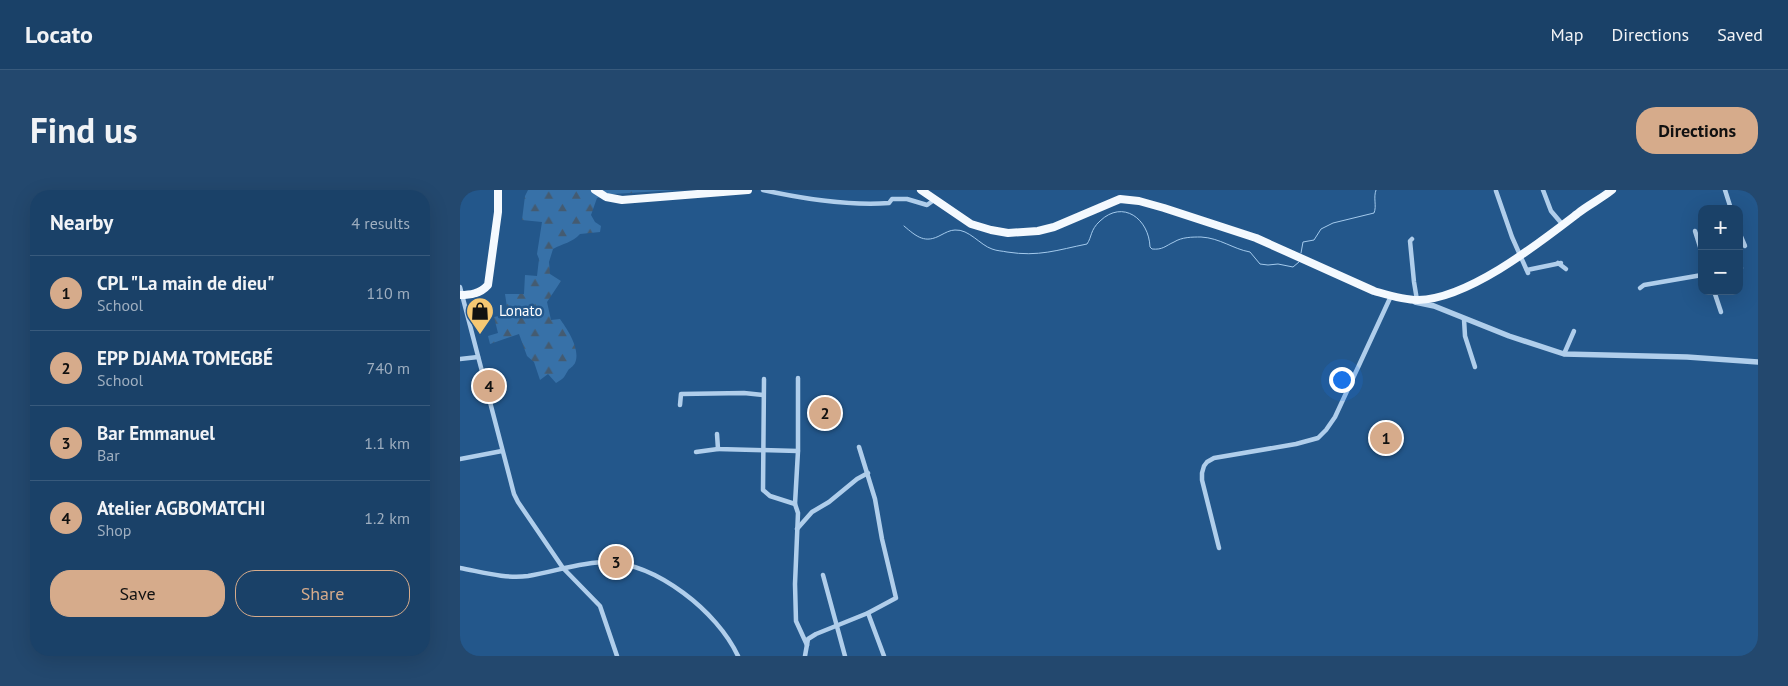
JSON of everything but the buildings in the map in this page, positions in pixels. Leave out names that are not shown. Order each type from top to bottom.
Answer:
[{"type":"main road","points":[[462,295],[484,289],[488,283],[498,206],[498,190]]},
{"type":"main road","points":[[595,190],[606,197],[622,200],[748,190]]},
{"type":"main road","points":[[921,190],[971,224],[1008,233],[1054,227],[1120,199],[1139,201],[1256,238],[1374,291],[1394,297],[1418,300],[1444,295],[1469,286],[1520,255],[1612,190]]},
{"type":"street","points":[[763,190],[813,200],[863,205],[908,199],[927,205],[934,200]]},
{"type":"street","points":[[1543,190],[1551,211],[1563,225]]},
{"type":"street","points":[[1725,190],[1730,205]]},
{"type":"street","points":[[1496,192],[1527,271],[1559,263],[1566,269]]},
{"type":"street","points":[[1695,231],[1701,250]]},
{"type":"street","points":[[1412,239],[1414,282],[1418,300]]},
{"type":"street","points":[[1743,241],[1745,246]]},
{"type":"street","points":[[1640,288],[1644,284],[1698,276]]},
{"type":"street","points":[[462,295],[514,494],[563,568],[600,606],[618,656]]},
{"type":"street","points":[[1715,295],[1721,312]]},
{"type":"street","points":[[1220,548],[1202,480],[1202,471],[1207,462],[1214,458],[1296,444],[1318,438],[1335,417],[1394,297],[1429,304],[1514,338],[1564,354],[1687,357],[1758,362]]},
{"type":"street","points":[[1464,319],[1465,336],[1475,367]]},
{"type":"street","points":[[1564,354],[1574,331]]},
{"type":"street","points":[[460,359],[478,357]]},
{"type":"street","points":[[798,378],[798,451],[795,504],[798,513],[796,529],[796,621],[807,645]]},
{"type":"street","points":[[764,379],[763,490],[770,496],[795,504]]},
{"type":"street","points":[[680,405],[681,394],[744,393],[763,395]]},
{"type":"street","points":[[717,434],[718,450]]},
{"type":"street","points":[[805,656],[808,639],[868,613],[896,598],[875,499],[858,447]]},
{"type":"street","points":[[696,452],[718,450],[798,451]]},
{"type":"street","points":[[460,459],[502,451]]},
{"type":"street","points":[[796,529],[812,512],[829,502],[857,479],[868,473]]},
{"type":"street","points":[[460,568],[515,576],[528,576],[563,568],[609,562],[638,568],[676,588],[696,603],[728,640],[738,656]]},
{"type":"street","points":[[823,575],[845,656]]},
{"type":"street","points":[[868,613],[884,656]]},
{"type":"green space","points":[[528,190],[677,190],[613,194],[597,198],[591,215],[595,222],[601,226],[600,232],[580,234],[571,241],[553,249],[549,262],[550,274],[561,281],[547,302],[551,320],[560,319],[575,346],[576,352],[574,364],[563,378],[556,383],[548,374],[540,380],[534,362],[527,356],[519,334],[490,344],[488,336],[498,333],[494,317],[508,314],[505,294],[524,294],[525,275],[537,276],[539,259],[537,254],[542,222],[522,220],[525,196]]},
{"type":"waterway","points":[[1301,253],[1303,242],[1314,240],[1321,229],[1333,223],[1374,213],[1376,190]]},
{"type":"waterway","points":[[904,226],[917,236],[926,239],[935,238],[951,230],[960,230],[994,250],[1029,254],[1087,244],[1094,227],[1100,221],[1117,212],[1126,212],[1133,215],[1145,228],[1152,249],[1161,248],[1184,238],[1201,237],[1214,239],[1250,252],[1260,264],[1278,264],[1293,267],[1299,262]]},
{"type":"place","name":"Lonato","points":[[480,335]]},
{"type":"place","name":"Atelier AGBOMATCHI","points":[[489,386]]},
{"type":"place","name":"EPP DJAMA TOMEGBÉ","points":[[825,413]]},
{"type":"place","name":"CPL \"La main de dieu\"","points":[[1386,438]]},
{"type":"place","name":"Bar Emmanuel","points":[[616,562]]}]
